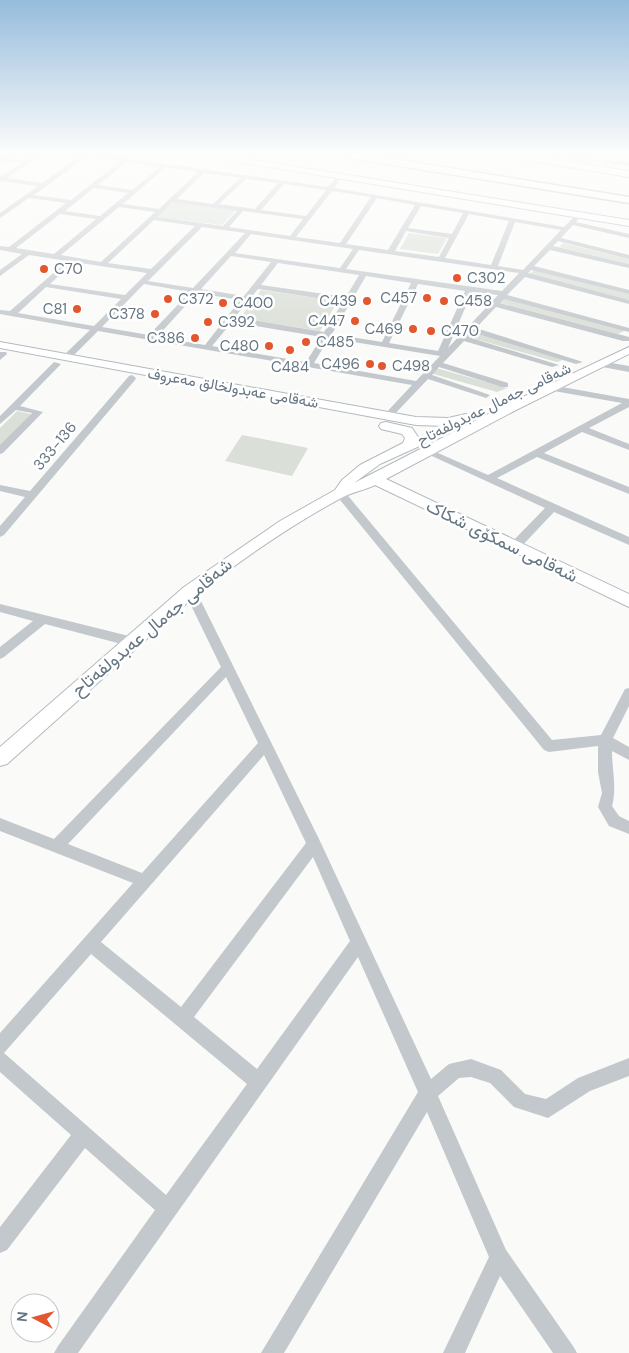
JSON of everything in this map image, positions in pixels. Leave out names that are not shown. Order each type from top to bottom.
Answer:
[{"type":"main road","points":[[585,216],[629,224]]},
{"type":"main road","name":"شەقامی جەمال عەبدولفەتاح","points":[[0,758],[190,591],[260,540],[340,493],[374,480],[426,451],[579,362],[628,339]]},
{"type":"main road","name":"شەقامی جەمال عەبدولفەتاح","points":[[340,493],[347,482],[358,472],[466,418],[551,388],[600,364],[628,339]]},
{"type":"main road","name":"شەقامی عەبدولخالق مەعروف","points":[[1,352],[67,357],[132,378],[400,428],[410,434],[412,438],[409,446]]},
{"type":"main road","name":"شەقامی عەبدولخالق مەعروف","points":[[1,352],[56,364],[95,367],[428,422],[448,422],[466,418]]},
{"type":"main road","name":"شەقامی سمکۆی شکاک","points":[[374,480],[629,601]]},
{"type":"street","points":[[10,250],[55,216]]},
{"type":"street","points":[[89,216],[102,218]]},
{"type":"street","points":[[224,229],[236,216]]},
{"type":"street","points":[[291,239],[307,218],[294,216]]},
{"type":"street","points":[[341,246],[361,216]]},
{"type":"street","points":[[390,253],[412,216]]},
{"type":"street","points":[[441,260],[464,216]]},
{"type":"street","points":[[497,216],[629,236]]},
{"type":"street","points":[[443,355],[462,338],[578,216]]},
{"type":"street","points":[[55,257],[102,218]]},
{"type":"street","points":[[102,264],[152,218],[526,271],[629,292]]},
{"type":"street","points":[[494,267],[513,219]]},
{"type":"street","points":[[67,357],[200,225]]},
{"type":"street","points":[[404,230],[453,236]]},
{"type":"street","points":[[151,338],[249,232]]},
{"type":"street","points":[[556,240],[629,257]]},
{"type":"street","points":[[548,247],[629,266]]},
{"type":"street","points":[[0,248],[153,272]]},
{"type":"street","points":[[342,270],[358,248]]},
{"type":"street","points":[[0,274],[27,252]]},
{"type":"street","points":[[229,254],[503,295],[628,339]]},
{"type":"street","points":[[15,311],[73,260]]},
{"type":"street","points":[[207,347],[276,261]]},
{"type":"street","points":[[526,271],[629,302]]},
{"type":"street","points":[[309,365],[364,274]]},
{"type":"street","points":[[384,345],[416,281]]},
{"type":"street","points":[[143,282],[246,299]]},
{"type":"street","points":[[45,285],[127,298]]},
{"type":"street","points":[[256,286],[348,300]]},
{"type":"street","points":[[388,416],[438,364],[469,289]]},
{"type":"street","points":[[495,304],[628,339]]},
{"type":"street","points":[[0,312],[15,311],[99,325],[151,338],[419,384]]},
{"type":"street","points":[[230,319],[443,355]]},
{"type":"street","points":[[470,329],[579,362]]},
{"type":"street","points":[[462,338],[555,365]]},
{"type":"street","points":[[0,421],[56,364]]},
{"type":"street","points":[[438,364],[505,385]]},
{"type":"street","points":[[600,364],[629,369]]},
{"type":"street","points":[[426,376],[486,396]]},
{"type":"street","name":"333-136","points":[[0,533],[132,378]]},
{"type":"street","points":[[551,388],[629,403]]},
{"type":"street","points":[[488,479],[629,403]]},
{"type":"street","points":[[0,451],[38,412],[14,407]]},
{"type":"street","points":[[582,429],[629,447]]},
{"type":"street","points":[[426,451],[629,542]]},
{"type":"street","points":[[536,453],[629,491]]},
{"type":"street","points":[[0,488],[32,495]]},
{"type":"street","points":[[340,493],[549,746],[605,740],[629,754]]},
{"type":"street","points":[[514,547],[552,507]]},
{"type":"street","points":[[190,591],[314,844],[428,1093],[499,1257],[566,1353]]},
{"type":"street","points":[[0,608],[133,642]]},
{"type":"street","points":[[0,654],[43,619]]},
{"type":"street","points":[[57,846],[227,668]]},
{"type":"street","points":[[629,693],[605,740],[605,772],[609,793],[605,807],[614,821],[629,828]]},
{"type":"street","points":[[0,1046],[265,744]]},
{"type":"street","points":[[0,824],[145,881]]},
{"type":"street","points":[[182,1019],[314,844]]},
{"type":"street","points":[[65,1353],[359,942]]},
{"type":"street","points":[[90,943],[259,1082]]},
{"type":"street","points":[[0,1060],[168,1209]]},
{"type":"street","points":[[272,1353],[428,1093],[456,1070],[471,1068],[495,1076],[520,1101],[548,1109],[584,1084],[629,1067]]},
{"type":"street","points":[[0,1243],[84,1134]]},
{"type":"street","points":[[454,1353],[499,1257]]},
{"type":"shaded area","points":[[159,216],[230,216],[222,225]]},
{"type":"shaded area","points":[[409,233],[447,238],[438,254],[400,249]]},
{"type":"shaded area","points":[[563,243],[629,259],[629,264],[559,247]]},
{"type":"shaded area","points":[[534,270],[629,294],[629,300],[528,275]]},
{"type":"shaded area","points":[[261,290],[338,301],[320,331],[240,318]]},
{"type":"shaded area","points":[[502,298],[626,330],[618,334],[498,302]]},
{"type":"shaded area","points":[[470,331],[568,358],[557,362],[465,336]]},
{"type":"shaded area","points":[[436,368],[507,388],[497,392],[430,373]]},
{"type":"shaded area","points":[[17,411],[31,414],[0,447],[0,428]]},
{"type":"shaded area","points":[[242,435],[308,448],[292,476],[225,461]]},
{"type":"place","name":"C70","points":[[44,269]]},
{"type":"place","name":"C302","points":[[457,278]]},
{"type":"place","name":"C457","points":[[427,298]]},
{"type":"place","name":"C372","points":[[168,299]]},
{"type":"place","name":"C439","points":[[367,301]]},
{"type":"place","name":"C458","points":[[444,301]]},
{"type":"place","name":"C400","points":[[223,303]]},
{"type":"place","name":"C81","points":[[77,309]]},
{"type":"place","name":"C378","points":[[155,314]]},
{"type":"place","name":"C447","points":[[355,321]]},
{"type":"place","name":"C392","points":[[208,322]]},
{"type":"place","name":"C469","points":[[413,329]]},
{"type":"place","name":"C470","points":[[431,331]]},
{"type":"place","name":"C386","points":[[195,338]]},
{"type":"place","name":"C485","points":[[306,342]]},
{"type":"place","name":"C480","points":[[269,346]]},
{"type":"place","name":"C484","points":[[290,350]]},
{"type":"place","name":"C496","points":[[370,364]]},
{"type":"place","name":"C498","points":[[382,366]]}]
